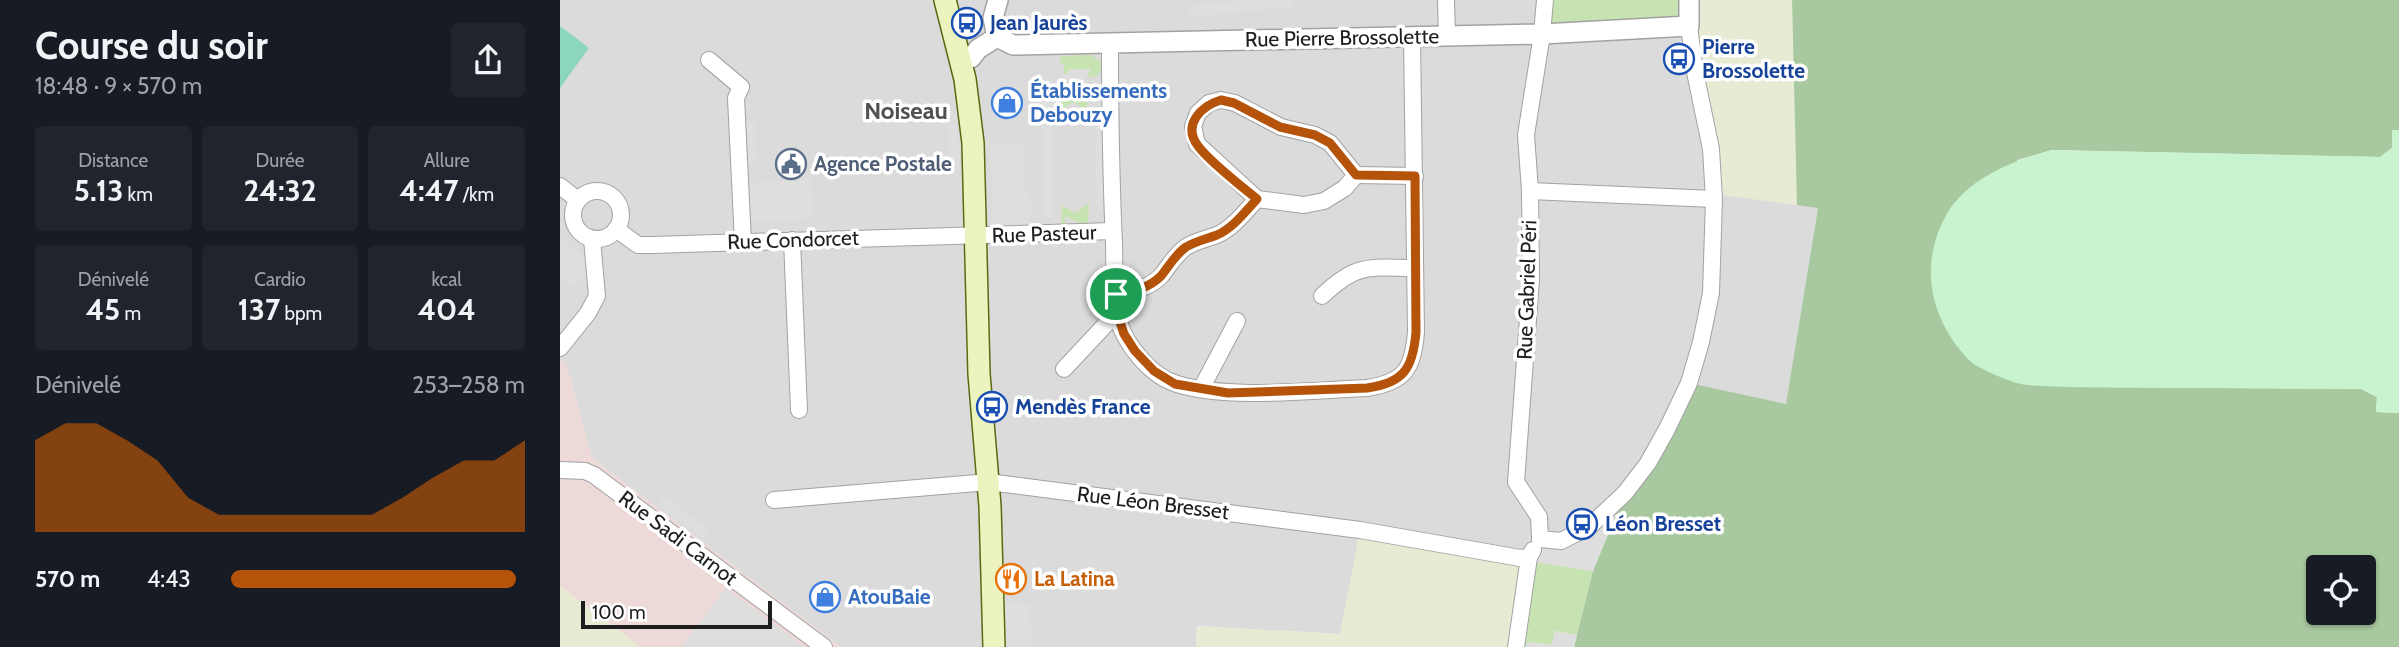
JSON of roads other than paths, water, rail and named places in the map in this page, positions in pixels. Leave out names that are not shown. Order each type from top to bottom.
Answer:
[{"type":"main road","points":[[950,1],[971,58],[978,129],[973,143]]},
{"type":"main road","points":[[950,1],[965,79],[973,143],[979,374],[989,482],[994,574],[994,647]]},
{"type":"street","points":[[971,58],[978,49],[997,37],[993,18],[999,0]]},
{"type":"street","points":[[1446,0],[1447,36]]},
{"type":"street","name":"Rue Gabriel Péri","points":[[1540,539],[1539,517],[1516,482],[1531,279],[1526,135],[1545,0]]},
{"type":"street","points":[[1516,647],[1529,557],[1540,539],[1560,541],[1590,526],[1611,507],[1648,463],[1689,383],[1707,318],[1711,293],[1714,199],[1711,149],[1695,72],[1689,26],[1689,0]]},
{"type":"street","name":"Rue Pierre Brossolette","points":[[997,37],[1013,45],[1542,34],[1689,26]]},
{"type":"street","points":[[1110,42],[1116,294],[1118,316],[1124,334],[1135,351],[1154,371],[1175,384],[1228,393],[1388,385],[1403,374],[1414,355],[1415,176],[1412,36]]},
{"type":"street","points":[[709,60],[741,87],[736,98],[743,242]]},
{"type":"street","points":[[1356,175],[1345,188],[1324,201],[1304,205],[1257,199],[1196,144],[1193,126],[1198,113],[1209,103],[1221,100],[1234,103],[1280,127],[1315,135],[1330,143],[1356,175],[1415,176]]},
{"type":"street","points":[[560,186],[578,200]]},
{"type":"street","points":[[593,191],[601,191],[615,199],[621,214],[616,229],[606,238],[592,239],[578,230],[574,223],[574,207],[578,200],[593,191]]},
{"type":"street","points":[[1530,191],[1714,199]]},
{"type":"street","points":[[1116,294],[1138,291],[1149,285],[1184,248],[1219,234],[1257,199]]},
{"type":"street","name":"Rue Condorcet","points":[[616,229],[638,245],[974,235]]},
{"type":"street","name":"Rue Pasteur","points":[[974,235],[1114,231]]},
{"type":"street","points":[[560,348],[588,313],[597,296],[592,239]]},
{"type":"street","points":[[792,240],[799,410]]},
{"type":"street","points":[[1322,296],[1339,280],[1362,268],[1415,268]]},
{"type":"street","points":[[1065,369],[1107,323],[1118,316]]},
{"type":"street","points":[[1201,389],[1237,321]]},
{"type":"street","name":"Rue Sadi Carnot","points":[[560,470],[585,471],[594,475],[824,647]]},
{"type":"street","name":"Rue Léon Bresset","points":[[774,500],[989,482],[1360,530],[1520,558],[1529,557]]},
{"type":"place","name":"Jean Jaurès","points":[[967,23]]},
{"type":"place","name":"Pierre Brossolette","points":[[1679,59]]},
{"type":"place","name":"Établissements Debouzy","points":[[1007,103]]},
{"type":"place","name":"Agence Postale","points":[[791,164]]},
{"type":"place","name":"Mendès France","points":[[992,407]]},
{"type":"place","name":"Léon Bresset","points":[[1582,524]]},
{"type":"place","name":"La Latina","points":[[1011,579]]},
{"type":"place","name":"AtouBaie","points":[[825,597]]},
{"type":"district","name":"Noiseau","points":[[906,111]]}]
